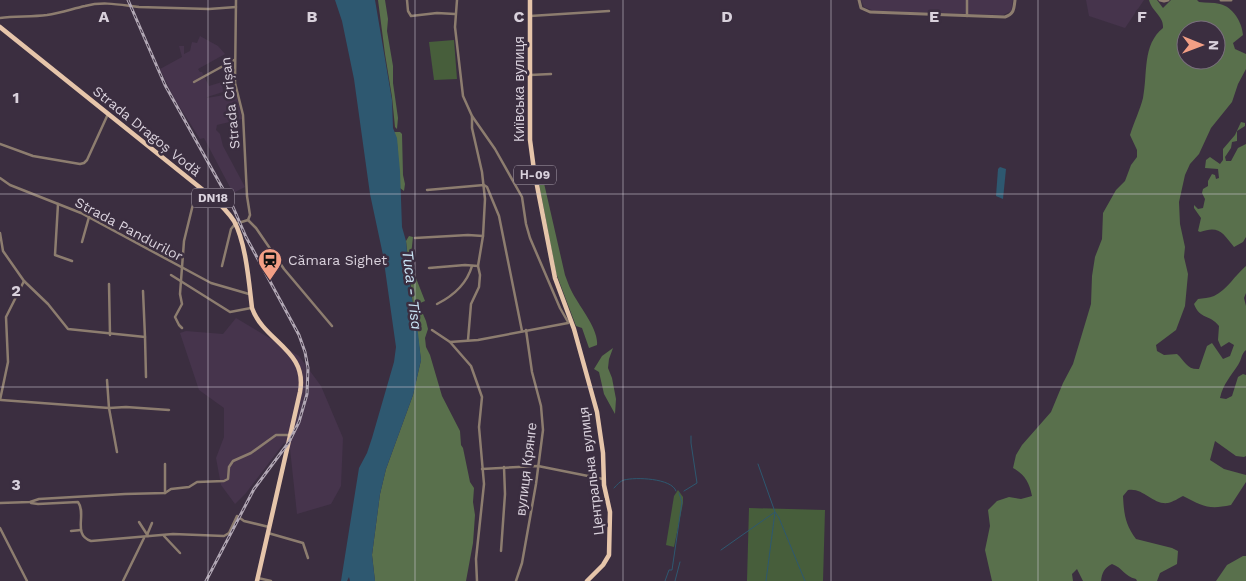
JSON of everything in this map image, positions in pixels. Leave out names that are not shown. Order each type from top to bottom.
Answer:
[{"type":"main road","name":"Київська вулиця","points":[[530,0],[530,140],[555,278],[570,322]]},
{"type":"main road","name":"Strada Dragoș Vodă","points":[[0,27],[200,188],[225,209],[235,224],[240,237],[252,308],[258,320],[289,354],[301,371],[302,385],[257,580]]},
{"type":"main road","name":"Центральна вулиця","points":[[570,322],[597,412],[603,452],[603,479],[610,512],[610,550],[607,560],[587,581]]},
{"type":"street","name":"Strada Crișan","points":[[236,0],[234,59],[236,85],[243,115],[247,196],[250,215],[248,220]]},
{"type":"street","points":[[407,0],[408,11],[411,16],[437,13],[455,14]]},
{"type":"street","points":[[450,342],[478,340],[570,322],[560,308],[530,238],[522,197],[495,149],[472,116],[463,96],[455,14],[457,0]]},
{"type":"street","points":[[859,0],[861,8],[870,12],[1005,17],[1014,10],[1015,0]]},
{"type":"street","points":[[967,0],[967,16]]},
{"type":"street","points":[[1160,0],[1168,0]]},
{"type":"street","points":[[1221,0],[1231,0]]},
{"type":"street","points":[[0,18],[48,15],[98,4],[132,3],[139,7],[209,9],[236,7]]},
{"type":"street","points":[[530,16],[609,11]]},
{"type":"street","points":[[194,82],[234,59]]},
{"type":"street","points":[[530,75],[551,74]]},
{"type":"street","points":[[0,144],[33,156],[80,164],[84,163],[108,114]]},
{"type":"street","points":[[468,340],[471,304],[479,287],[480,275],[478,266],[483,236],[484,185],[472,128],[472,116]]},
{"type":"street","name":"Strada Pandurilor","points":[[0,178],[10,185],[89,217],[211,283],[250,294]]},
{"type":"street","points":[[427,190],[484,185]]},
{"type":"street","name":"вулиця Крянге","points":[[484,185],[487,187],[499,216],[543,421],[538,466],[522,563],[516,581]]},
{"type":"street","points":[[182,328],[176,322],[175,317],[182,304],[180,294],[184,241],[196,192],[200,188]]},
{"type":"street","points":[[58,204],[55,255],[72,261]]},
{"type":"street","points":[[82,242],[89,217]]},
{"type":"street","points":[[222,266],[231,228],[235,224],[248,220],[256,228],[284,269],[332,326]]},
{"type":"street","points":[[0,233],[3,251],[24,281],[48,304],[68,329],[110,335],[145,337]]},
{"type":"street","points":[[415,238],[461,235],[483,236]]},
{"type":"street","points":[[437,304],[445,300],[461,285],[472,266]]},
{"type":"street","points":[[429,268],[478,266]]},
{"type":"street","points":[[171,275],[230,312],[252,308]]},
{"type":"street","points":[[24,281],[6,317],[8,362],[0,400],[109,408],[126,407],[169,410]]},
{"type":"street","points":[[109,284],[110,335]]},
{"type":"street","points":[[143,292],[146,377]]},
{"type":"street","points":[[432,330],[450,342],[471,366],[482,397],[478,428],[484,484],[476,559],[477,581]]},
{"type":"street","points":[[107,380],[109,408],[117,452]]},
{"type":"street","points":[[30,502],[39,499],[165,493],[189,487],[197,482],[226,480],[229,476],[230,463],[251,453],[276,435],[290,435]]},
{"type":"street","points":[[165,464],[165,493]]},
{"type":"street","points":[[482,469],[538,466],[603,479]]},
{"type":"street","points":[[501,551],[505,494],[504,467]]},
{"type":"street","points":[[0,503],[78,502],[81,508],[81,530],[85,539],[91,541],[144,538]]},
{"type":"street","points":[[147,535],[224,536],[229,533],[236,516],[244,521],[269,526]]},
{"type":"street","points":[[138,522],[147,535]]},
{"type":"street","points":[[123,581],[152,523]]},
{"type":"street","points":[[0,528],[26,581]]},
{"type":"street","points":[[71,531],[81,530]]},
{"type":"street","points":[[268,534],[303,543],[308,558]]},
{"type":"street","points":[[164,536],[180,553]]},
{"type":"street","points":[[257,580],[271,581]]},
{"type":"shaded area","points":[[861,0],[1013,0],[1011,11],[1003,15],[874,11],[864,7]]},
{"type":"shaded area","points":[[1086,0],[1144,0],[1125,28],[1089,16]]},
{"type":"shaded area","points":[[200,36],[218,46],[225,54],[198,69],[202,72],[209,86],[222,82],[223,92],[207,98],[236,93],[242,119],[217,125],[216,130],[220,134],[223,146],[245,187],[233,193],[204,138],[200,139],[174,98],[160,69],[182,57],[179,46],[184,46],[184,54],[190,51],[192,42],[197,43]]},
{"type":"shaded area","points":[[236,318],[299,356],[321,386],[343,438],[341,486],[331,504],[297,514],[290,449],[284,443],[246,493],[235,504],[221,485],[216,458],[224,437],[224,408],[199,390],[180,333],[186,331],[223,334]]},
{"type":"green space","points":[[378,0],[385,0],[388,19],[387,31],[393,66],[393,83],[398,118],[397,129],[395,127]]},
{"type":"green space","points":[[1149,0],[1157,0],[1163,8],[1171,0],[1197,0],[1199,2],[1215,3],[1229,8],[1233,12],[1239,20],[1243,35],[1233,43],[1235,49],[1246,54],[1246,69],[1238,84],[1232,102],[1211,128],[1199,154],[1190,164],[1185,175],[1179,202],[1180,224],[1185,247],[1184,257],[1188,274],[1185,306],[1176,330],[1156,345],[1157,351],[1164,355],[1177,354],[1189,367],[1195,369],[1199,369],[1207,346],[1212,343],[1223,359],[1230,356],[1234,345],[1229,342],[1221,347],[1218,340],[1219,326],[1216,322],[1202,315],[1194,304],[1198,299],[1212,297],[1219,293],[1246,266],[1246,293],[1244,298],[1246,306],[1246,350],[1225,384],[1220,398],[1226,399],[1232,396],[1238,377],[1243,374],[1246,375],[1246,456],[1236,456],[1215,441],[1210,460],[1224,469],[1246,475],[1246,482],[1231,505],[1217,507],[1201,505],[1183,496],[1168,503],[1163,503],[1138,491],[1128,490],[1123,496],[1125,514],[1127,524],[1136,539],[1178,551],[1177,564],[1160,573],[1157,581],[1137,581],[1112,564],[1104,571],[1101,581],[1083,581],[1077,569],[1072,574],[1073,581],[992,581],[985,550],[990,526],[988,510],[997,501],[1009,497],[1021,499],[1032,496],[1026,479],[1013,468],[1016,455],[1022,445],[1051,412],[1073,364],[1091,304],[1092,276],[1095,257],[1102,239],[1103,213],[1116,190],[1125,181],[1131,165],[1137,157],[1137,150],[1130,135],[1143,98],[1149,51],[1156,35],[1163,28],[1162,20]]},
{"type":"green space","points":[[454,40],[457,79],[434,80],[429,42]]},
{"type":"green space","points":[[1241,122],[1245,123],[1245,126],[1237,131],[1237,141],[1232,142],[1231,148],[1225,157],[1226,161],[1231,161],[1238,148],[1246,144],[1246,237],[1243,242],[1234,247],[1227,238],[1216,230],[1198,231],[1201,218],[1194,205],[1198,209],[1203,208],[1205,199],[1202,193],[1203,189],[1208,186],[1208,181],[1212,174],[1215,175],[1216,179],[1219,178],[1218,169],[1205,168],[1206,160],[1210,157],[1220,164],[1223,160],[1223,149],[1235,135]]},
{"type":"green space","points":[[394,132],[402,134],[404,191],[400,188],[397,143]]},
{"type":"green space","points":[[538,170],[541,170],[565,275],[574,296],[595,332],[597,345],[589,348],[582,328],[576,326],[556,273],[537,173]]},
{"type":"green space","points":[[409,236],[413,237],[411,255],[414,273],[425,301],[413,306],[406,241]]},
{"type":"green space","points":[[423,314],[428,329],[425,338],[426,347],[442,396],[460,431],[461,445],[470,482],[474,488],[473,543],[466,581],[375,581],[372,555],[380,494],[386,469],[413,395],[421,360],[415,315]]},
{"type":"green space","points":[[613,348],[608,368],[616,399],[615,414],[604,394],[599,372],[594,369],[602,356]]},
{"type":"green space","points":[[678,490],[683,497],[683,503],[674,547],[666,545],[674,496]]},
{"type":"green space","points":[[749,508],[825,510],[823,581],[747,581]]},
{"type":"green space","points":[[1246,556],[1246,581],[1216,581],[1227,565]]},
{"type":"water","points":[[335,0],[375,0],[392,100],[393,128],[397,138],[402,227],[406,241],[411,294],[421,360],[413,395],[386,469],[380,494],[372,555],[375,581],[350,581],[349,577],[347,581],[341,581],[359,468],[372,438],[394,362],[396,347],[383,255],[370,194],[354,79],[342,21]]},
{"type":"water","points":[[1000,167],[1006,169],[1003,199],[996,196],[998,169]]},
{"type":"waterway","points":[[684,491],[697,483],[691,436]]},
{"type":"waterway","points":[[758,464],[775,512],[805,581]]},
{"type":"waterway","points":[[614,488],[624,480],[644,479],[668,483],[676,491]]},
{"type":"waterway","points":[[665,581],[669,570],[672,570],[682,502],[679,493]]},
{"type":"waterway","points":[[721,550],[775,512],[766,581]]},
{"type":"waterway","points":[[675,581],[680,562]]},
{"type":"railway","points":[[128,0],[165,85],[233,207],[246,237],[299,335],[308,368],[307,394],[299,422],[289,442],[254,489],[206,581]]},
{"type":"place","name":"Cămara Sighet","points":[[270,281]]},
{"type":"water label","name":"Тиса - Tisa","points":[[412,290]]}]
